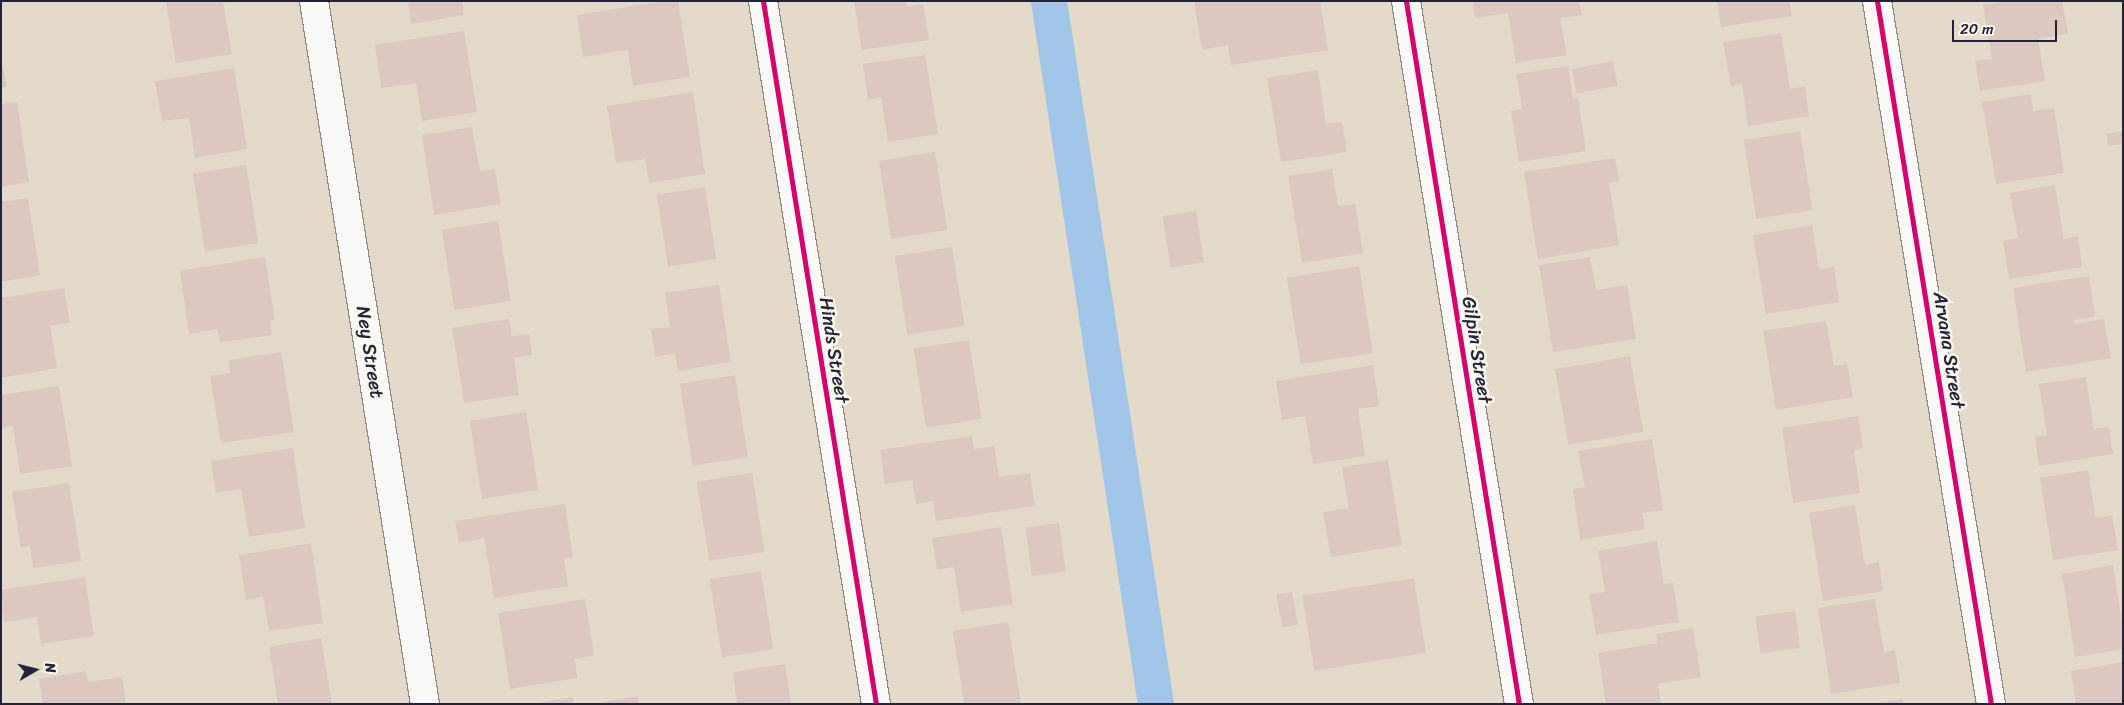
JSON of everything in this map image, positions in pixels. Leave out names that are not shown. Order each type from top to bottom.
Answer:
[{"type":"street","name":"Ney Street","points":[[314,1],[425,704]]},
{"type":"street","name":"Hinds Street","points":[[763,1],[876,704]]},
{"type":"street","name":"Gilpin Street","points":[[1406,1],[1519,704]]},
{"type":"street","name":"Arvana Street","points":[[1877,1],[1991,704]]},
{"type":"building","points":[[166,1],[223,1],[232,54],[176,63]]},
{"type":"building","points":[[408,1],[462,1],[464,15],[411,24]]},
{"type":"building","points":[[665,1],[678,1],[690,77],[633,86],[628,50],[583,57],[577,15]]},
{"type":"building","points":[[854,1],[906,1],[907,7],[923,4],[929,40],[862,50]]},
{"type":"building","points":[[1194,1],[1320,1],[1328,50],[1231,65],[1228,45],[1202,50]]},
{"type":"building","points":[[1473,1],[1579,1],[1582,15],[1560,18],[1567,55],[1516,63],[1508,13],[1475,18]]},
{"type":"building","points":[[1717,1],[1789,1],[1792,16],[1721,27]]},
{"type":"building","points":[[2006,1],[2062,1],[2068,34],[2038,39],[2045,81],[1980,91],[1975,61],[1992,59],[1983,5]]},
{"type":"building","points":[[464,31],[477,112],[422,121],[416,83],[381,88],[375,45]]},
{"type":"building","points":[[1781,33],[1790,89],[1805,86],[1809,116],[1748,126],[1742,84],[1731,86],[1723,42]]},
{"type":"building","points":[[925,55],[938,134],[888,142],[881,97],[868,100],[863,64]]},
{"type":"building","points":[[1,60],[7,87],[1,88]]},
{"type":"building","points":[[1613,61],[1618,86],[1577,94],[1572,69]]},
{"type":"building","points":[[1568,66],[1573,99],[1578,98],[1586,151],[1519,162],[1511,111],[1522,109],[1516,74]]},
{"type":"building","points":[[234,68],[247,149],[195,158],[189,118],[162,121],[155,81]]},
{"type":"building","points":[[1318,70],[1326,124],[1342,122],[1347,152],[1281,162],[1267,78]]},
{"type":"building","points":[[693,92],[705,174],[649,183],[645,159],[616,163],[607,106]]},
{"type":"building","points":[[2031,94],[2033,111],[2054,108],[2064,173],[1996,184],[1982,102]]},
{"type":"building","points":[[17,102],[29,182],[1,187],[1,104]]},
{"type":"building","points":[[472,127],[480,171],[495,169],[501,204],[434,215],[422,135]]},
{"type":"building","points":[[1800,131],[1813,210],[1756,219],[1744,140]]},
{"type":"building","points":[[2123,131],[2123,144],[2108,146],[2107,134]]},
{"type":"building","points":[[935,152],[947,230],[891,239],[879,161]]},
{"type":"building","points":[[1615,158],[1619,181],[1609,183],[1619,245],[1538,259],[1524,172]]},
{"type":"building","points":[[246,165],[258,243],[205,251],[193,173]]},
{"type":"building","points":[[1332,169],[1338,206],[1355,204],[1363,253],[1302,263],[1288,176]]},
{"type":"building","points":[[2055,185],[2064,239],[2078,236],[2082,267],[2009,279],[2003,241],[2018,238],[2010,193]]},
{"type":"building","points":[[705,187],[716,259],[668,267],[657,195]]},
{"type":"building","points":[[28,198],[40,275],[1,282],[1,202]]},
{"type":"building","points":[[1196,211],[1204,262],[1171,268],[1162,216]]},
{"type":"building","points":[[498,221],[511,301],[454,310],[442,230]]},
{"type":"building","points":[[1812,225],[1819,269],[1834,267],[1839,302],[1766,314],[1753,235]]},
{"type":"building","points":[[952,247],[965,326],[907,335],[895,256]]},
{"type":"building","points":[[265,257],[275,320],[270,321],[272,335],[220,342],[217,329],[189,334],[180,271]]},
{"type":"building","points":[[1590,257],[1596,290],[1627,285],[1636,339],[1553,352],[1539,265]]},
{"type":"building","points":[[1359,266],[1373,353],[1301,364],[1287,277]]},
{"type":"building","points":[[2089,276],[2095,317],[2074,320],[2075,324],[2104,319],[2111,358],[2026,372],[2013,288]]},
{"type":"building","points":[[719,285],[731,362],[678,371],[675,353],[655,357],[651,329],[670,327],[665,293]]},
{"type":"building","points":[[64,288],[70,323],[50,326],[57,368],[1,378],[1,298]]},
{"type":"building","points":[[509,319],[512,336],[529,334],[532,355],[514,358],[519,395],[464,403],[452,328]]},
{"type":"building","points":[[1826,321],[1834,366],[1847,364],[1853,397],[1776,410],[1763,331]]},
{"type":"building","points":[[969,340],[982,419],[926,428],[914,349]]},
{"type":"building","points":[[281,352],[294,432],[221,443],[210,376],[230,373],[229,360]]},
{"type":"building","points":[[1630,356],[1643,432],[1569,445],[1555,369]]},
{"type":"building","points":[[1373,365],[1379,406],[1358,409],[1365,456],[1313,464],[1305,416],[1282,420],[1276,381]]},
{"type":"building","points":[[735,375],[748,457],[693,466],[680,384]]},
{"type":"building","points":[[2086,377],[2094,429],[2109,427],[2113,454],[2039,466],[2035,437],[2047,435],[2039,384]]},
{"type":"building","points":[[59,386],[72,466],[20,474],[13,426],[2,428],[1,395]]},
{"type":"building","points":[[526,412],[538,490],[482,499],[470,421]]},
{"type":"building","points":[[1858,416],[1863,448],[1854,450],[1860,493],[1793,503],[1782,428]]},
{"type":"building","points":[[972,436],[974,449],[994,446],[999,477],[1030,473],[1035,506],[936,521],[933,501],[916,504],[912,480],[885,484],[880,450]]},
{"type":"building","points":[[1652,439],[1663,510],[1642,513],[1645,529],[1580,540],[1573,489],[1585,487],[1578,451]]},
{"type":"building","points":[[293,448],[305,528],[249,537],[241,489],[216,493],[211,461]]},
{"type":"building","points":[[1388,460],[1402,545],[1331,557],[1323,512],[1349,508],[1342,467]]},
{"type":"building","points":[[2088,470],[2096,518],[2112,515],[2118,550],[2053,560],[2040,478]]},
{"type":"building","points":[[752,473],[765,552],[709,561],[697,482]]},
{"type":"building","points":[[69,483],[81,561],[33,568],[30,546],[21,548],[12,492]]},
{"type":"building","points":[[565,504],[573,557],[564,559],[568,586],[494,598],[484,538],[459,543],[455,521]]},
{"type":"building","points":[[1855,505],[1865,565],[1879,562],[1883,591],[1823,601],[1809,513]]},
{"type":"building","points":[[1059,523],[1066,572],[1032,576],[1025,528]]},
{"type":"building","points":[[1001,527],[1013,604],[961,612],[954,567],[937,570],[932,538]]},
{"type":"building","points":[[1657,541],[1664,584],[1673,583],[1679,622],[1596,635],[1589,594],[1605,592],[1598,551]]},
{"type":"building","points":[[311,543],[323,623],[269,631],[263,597],[246,600],[239,555]]},
{"type":"building","points":[[2113,565],[2123,628],[2123,649],[2075,657],[2062,574]]},
{"type":"building","points":[[761,571],[773,649],[722,657],[710,579]]},
{"type":"building","points":[[85,577],[94,636],[41,644],[37,617],[4,622],[1,590]]},
{"type":"building","points":[[1414,578],[1426,653],[1314,671],[1302,596]]},
{"type":"building","points":[[1292,592],[1298,624],[1283,627],[1276,595]]},
{"type":"building","points":[[585,599],[594,655],[575,659],[577,678],[510,689],[498,613]]},
{"type":"building","points":[[1875,599],[1884,652],[1895,650],[1900,683],[1831,694],[1818,608]]},
{"type":"building","points":[[1795,611],[1800,648],[1761,653],[1755,617]]},
{"type":"building","points":[[1008,622],[1021,704],[964,704],[953,631]]},
{"type":"building","points":[[1693,628],[1701,677],[1658,684],[1661,704],[1606,704],[1598,653],[1657,643],[1656,634]]},
{"type":"building","points":[[321,638],[332,704],[278,704],[269,647]]},
{"type":"building","points":[[2123,662],[2123,704],[2076,704],[2071,671]]},
{"type":"building","points":[[785,664],[791,704],[737,704],[733,672]]},
{"type":"building","points":[[86,671],[88,682],[122,677],[126,704],[43,704],[39,679]]},
{"type":"building","points":[[638,696],[639,704],[602,704],[601,702]]},
{"type":"building","points":[[573,697],[574,704],[539,704],[539,703]]},
{"type":"building","points":[[1903,699],[1903,704],[1877,704],[1877,703]]},
{"type":"waterway","points":[[1049,1],[1156,704]]},
{"type":"cycle path","points":[[763,1],[876,704]]},
{"type":"cycle path","points":[[1406,1],[1519,704]]},
{"type":"cycle path","points":[[1877,1],[1991,704]]}]
